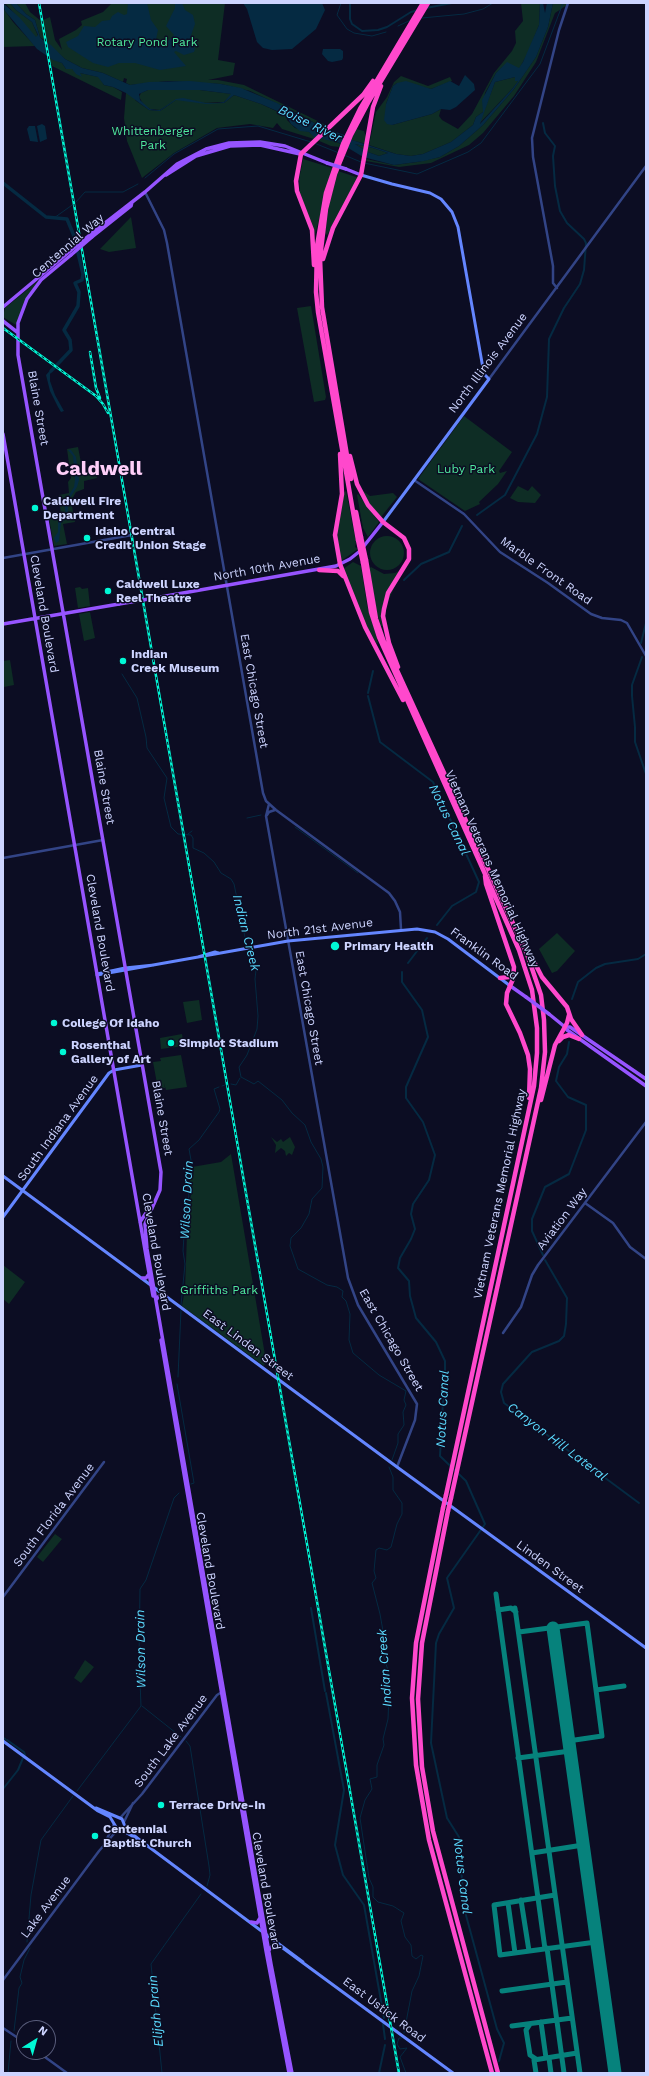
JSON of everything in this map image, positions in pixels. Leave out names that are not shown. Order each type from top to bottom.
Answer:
[{"type":"highway","points":[[360,538],[338,431],[321,331],[316,292],[312,230],[297,191],[296,181],[301,154],[307,146],[363,95],[407,32],[424,4]]},
{"type":"highway","points":[[320,269],[333,228],[361,175],[377,95],[399,52],[407,32]]},
{"type":"highway","points":[[354,125],[399,52]]},
{"type":"highway","points":[[316,292],[317,246],[326,193],[354,125],[388,60]]},
{"type":"highway","points":[[340,156],[326,209],[322,233],[320,269],[324,324],[364,562]]},
{"type":"highway","points":[[338,431],[343,484],[335,535],[340,564],[365,627],[438,771]]},
{"type":"highway","points":[[343,434],[360,492],[383,522],[404,538],[409,549],[410,556],[407,564],[388,593],[383,616],[389,643],[407,693]]},
{"type":"highway","name":"Vietnam Veterans Memorial Highway","points":[[364,562],[380,631],[533,968],[541,995],[544,1020],[545,1067],[426,1612],[418,1699],[421,1760],[432,1831],[498,2073]]},
{"type":"highway","name":"Vietnam Veterans Memorial Highway","points":[[364,562],[371,612],[379,637],[519,950],[529,980],[535,1011],[538,1041],[536,1068],[526,1123],[443,1508],[416,1643],[412,1698],[416,1765],[429,1840],[492,2073]]},
{"type":"highway","points":[[319,570],[338,571],[345,578]]},
{"type":"highway","points":[[485,873],[486,884],[512,959],[514,972],[509,985],[506,1004],[524,1044],[530,1069],[526,1123]]},
{"type":"highway","points":[[507,911],[540,973],[564,1002],[581,1037]]},
{"type":"highway","points":[[500,978],[509,977],[512,974],[512,959]]},
{"type":"highway","points":[[532,1124],[544,1090],[555,1045],[565,1026],[569,1013]]},
{"type":"highway","points":[[555,1045],[565,1036],[581,1037]]},
{"type":"main road","name":"Centennial Way","points":[[3,306],[166,175],[196,156],[230,146],[260,145],[301,154],[361,175],[430,193],[446,203],[457,223],[484,374],[489,379]]},
{"type":"main road","name":"Centennial Way","points":[[17,332],[24,306],[32,291],[70,253]]},
{"type":"main road","points":[[3,321],[17,332]]},
{"type":"main road","name":"Blaine Street","points":[[17,332],[18,355],[126,969],[161,1178],[160,1190],[152,1205],[145,1224],[146,1242]]},
{"type":"main road","name":"North Illinois Avenue","points":[[340,564],[360,551],[489,379]]},
{"type":"main road","name":"Cleveland Boulevard","points":[[3,434],[138,1213],[149,1274],[156,1300],[289,2073]]},
{"type":"main road","name":"North 10th Avenue","points":[[3,624],[319,570],[340,564]]},
{"type":"main road","name":"North 21st Avenue","points":[[97,974],[198,957],[215,952],[218,953],[288,941],[401,929]]},
{"type":"main road","name":"Franklin Road","points":[[401,929],[424,930],[444,936],[565,1026],[570,1027],[609,1060],[646,1086]]},
{"type":"main road","name":"Franklin Road","points":[[581,1037],[646,1079]]},
{"type":"main road","points":[[609,1060],[611,1058],[635,1071]]},
{"type":"main road","points":[[114,1070],[142,1065]]},
{"type":"main road","name":"South Indiana Avenue","points":[[3,1217],[109,1073],[114,1070]]},
{"type":"main road","name":"East Linden Street","points":[[3,1176],[444,1501]]},
{"type":"main road","points":[[140,1222],[152,1205]]},
{"type":"main road","points":[[138,1213],[145,1214]]},
{"type":"main road","name":"Cleveland Boulevard","points":[[146,1242],[260,1917],[269,1950],[292,2073]]},
{"type":"main road","points":[[142,1278],[146,1278],[149,1274]]},
{"type":"main road","points":[[156,1300],[159,1296],[166,1296]]},
{"type":"main road","name":"Linden Street","points":[[444,1501],[646,1648]]},
{"type":"main road","points":[[3,1741],[96,1808],[112,1818],[114,1823],[119,1818],[96,1808]]},
{"type":"main road","name":"East Ustick Road","points":[[119,1818],[124,1823],[126,1829],[141,1841],[454,2073]]},
{"type":"main road","name":"East Ustick Road","points":[[114,1823],[119,1828],[141,1841]]},
{"type":"main road","points":[[119,1828],[124,1823]]},
{"type":"main road","name":"East Ustick Road","points":[[232,1909],[251,1922],[275,1943],[303,1962]]},
{"type":"main road","points":[[251,1922],[257,1923],[260,1917]]},
{"type":"main road","points":[[269,1950],[275,1943]]},
{"type":"street","points":[[557,288],[553,283],[553,266],[533,156],[532,138],[559,30],[568,3]]},
{"type":"street","name":"North Illinois Avenue","points":[[489,379],[646,166]]},
{"type":"street","name":"East Chicago Street","points":[[145,192],[164,230],[262,791],[269,804],[266,816],[350,1287],[358,1305],[417,1404],[415,1420],[397,1467]]},
{"type":"street","name":"Marble Front Road","points":[[414,480],[464,514],[500,552],[548,583],[591,614],[602,618],[621,620],[627,623],[646,656]]},
{"type":"street","points":[[3,558],[132,535]]},
{"type":"street","points":[[269,804],[389,893],[400,912],[401,929]]},
{"type":"street","points":[[266,816],[269,812],[276,810]]},
{"type":"street","points":[[3,858],[103,840]]},
{"type":"street","name":"Aviation Way","points":[[503,1333],[521,1307],[532,1275],[538,1265],[646,1122]]},
{"type":"street","points":[[585,1203],[613,1224],[630,1247],[646,1259]]},
{"type":"street","name":"South Florida Avenue","points":[[3,1597],[104,1462]]},
{"type":"street","name":"South Lake Avenue","points":[[119,1818],[133,1803],[216,1695],[223,1692]]},
{"type":"street","name":"South Lake Avenue","points":[[124,1823],[133,1803]]},
{"type":"street","name":"Lake Avenue","points":[[104,1845],[114,1823]]},
{"type":"street","name":"Lake Avenue","points":[[3,1980],[104,1845],[119,1828]]},
{"type":"street","points":[[3,2028],[16,2037]]},
{"type":"street","points":[[49,2060],[67,2073]]},
{"type":"green space","points":[[5,3],[10,3],[16,10],[32,22],[38,36],[36,38]]},
{"type":"green space","points":[[16,3],[25,3],[30,12],[41,21],[45,41],[40,37],[35,20],[26,14]]},
{"type":"green space","name":"Rotary Pond Park","points":[[112,3],[225,3],[218,60],[235,63],[233,75],[208,80],[218,80],[244,85],[328,126],[326,128],[318,125],[297,113],[250,91],[221,84],[168,81],[130,85],[126,83],[127,79],[124,78],[123,82],[103,73],[82,68],[65,59],[46,42],[43,20],[50,17],[55,40],[62,50],[59,39],[76,30],[82,25],[81,21],[103,12]]},
{"type":"green space","points":[[521,3],[540,3],[539,25],[528,53],[519,69],[507,63],[496,73],[485,93],[483,112],[476,117],[473,125],[451,142],[423,154],[411,156],[396,154],[369,145],[376,112],[387,97],[394,82],[401,76],[428,86],[450,77],[452,81],[431,89],[397,83],[393,86],[386,104],[392,125],[432,114],[441,109],[439,116],[442,120],[458,129],[472,114],[494,73],[512,51],[516,43],[515,31],[523,21]]},
{"type":"green space","points":[[553,3],[570,3],[555,13],[536,62],[514,96],[483,133],[469,145],[431,163],[399,167],[366,161],[366,159],[394,165],[417,162],[440,157],[459,146],[483,125],[514,89],[536,57],[548,27]]},
{"type":"green space","points":[[3,8],[13,22],[35,46],[3,47]]},
{"type":"green space","points":[[49,57],[62,63],[66,69],[72,69],[80,73],[99,77],[104,85],[113,87],[122,92],[121,100],[52,66]]},
{"type":"green space","points":[[515,77],[515,81],[519,80],[513,88],[479,124],[495,82]]},
{"type":"green space","name":"Whittenberger Park","points":[[148,90],[200,90],[232,94],[224,102],[203,103],[224,103],[234,95],[261,104],[287,116],[287,120],[295,128],[309,132],[316,137],[314,139],[282,129],[277,123],[273,128],[250,124],[217,128],[174,153],[142,178],[127,141],[124,118],[126,93],[140,92],[135,100],[149,110],[160,111],[176,100],[160,110],[150,109],[144,105],[139,97],[141,93]]},
{"type":"green space","points":[[356,129],[364,131],[367,139],[366,144],[351,140]]},
{"type":"green space","points":[[320,138],[329,139],[341,144],[339,147],[331,146],[317,140]]},
{"type":"green space","points":[[355,144],[388,153],[379,156],[368,152]]},
{"type":"green space","points":[[303,159],[332,168],[315,235],[300,193],[299,180]]},
{"type":"green space","points":[[338,171],[359,178],[327,235],[325,233],[329,205]]},
{"type":"green space","points":[[131,217],[136,248],[109,252],[100,249]]},
{"type":"green space","points":[[39,280],[26,299],[16,325],[3,317],[5,308]]},
{"type":"green space","points":[[311,306],[326,397],[325,400],[314,402],[297,308]]},
{"type":"green space","name":"Luby Park","points":[[464,416],[512,452],[499,471],[500,473],[507,471],[498,484],[479,502],[480,504],[465,511],[418,479]]},
{"type":"green space","points":[[78,447],[83,473],[96,471],[97,478],[84,481],[84,489],[76,492],[71,501],[75,522],[63,524],[67,544],[54,546],[49,518],[61,516],[59,495],[69,493],[68,482],[71,478],[67,449]]},
{"type":"green space","points":[[518,486],[528,491],[532,486],[541,495],[535,503],[518,502],[510,498]]},
{"type":"green space","points":[[346,491],[356,542],[355,547],[358,549],[341,561],[337,542],[344,492]]},
{"type":"green space","points":[[363,491],[370,496],[393,493],[397,497],[381,517],[370,505]]},
{"type":"green space","points":[[358,494],[379,522],[368,537],[363,528]]},
{"type":"green space","points":[[384,536],[390,536],[394,537],[401,543],[404,553],[403,560],[397,567],[390,570],[384,570],[380,569],[373,563],[370,556],[370,550],[371,546],[377,539]]},
{"type":"green space","points":[[353,562],[361,566],[367,605],[378,642],[377,644],[367,629],[343,569]]},
{"type":"green space","points":[[371,567],[384,574],[395,573],[403,569],[387,603],[384,627],[381,626],[377,613],[369,569]]},
{"type":"green space","points":[[80,587],[82,589],[88,588],[90,606],[78,608],[75,588]]},
{"type":"green space","points":[[90,612],[95,638],[84,641],[79,614]]},
{"type":"green space","points":[[10,660],[14,685],[4,687],[3,661]]},
{"type":"green space","points":[[557,933],[575,951],[557,971],[552,973],[539,949]]},
{"type":"green space","points":[[199,1000],[202,1020],[187,1023],[183,1002]]},
{"type":"green space","name":"Simplot Stadium","points":[[182,1034],[184,1046],[161,1049],[160,1038]]},
{"type":"green space","points":[[181,1055],[187,1087],[166,1090],[164,1083],[165,1088],[158,1089],[153,1062],[161,1061],[160,1058]]},
{"type":"green space","points":[[271,1137],[277,1142],[281,1139],[283,1142],[290,1137],[295,1147],[292,1155],[289,1153],[286,1156],[285,1151],[281,1148],[275,1153],[276,1145]]},
{"type":"green space","name":"Griffiths Park","points":[[231,1154],[266,1361],[264,1366],[182,1306],[185,1289],[188,1207],[191,1195],[189,1185],[192,1167],[221,1162]]},
{"type":"green space","points":[[3,1265],[25,1282],[9,1304],[3,1299]]},
{"type":"green space","points":[[55,1534],[62,1539],[43,1562],[37,1557]]},
{"type":"green space","points":[[85,1660],[94,1667],[81,1683],[74,1678]]},
{"type":"water","name":"Boise River","points":[[3,3],[20,18],[36,37],[38,35],[32,22],[16,10],[10,3],[16,3],[26,14],[35,20],[40,37],[43,40],[51,45],[65,59],[82,68],[103,73],[130,85],[149,82],[190,81],[221,84],[241,88],[277,103],[318,125],[344,135],[352,140],[396,154],[411,156],[423,154],[451,142],[473,125],[476,117],[483,112],[482,100],[496,73],[507,62],[519,68],[523,62],[539,25],[540,3],[543,3],[545,13],[547,3],[553,3],[548,27],[536,57],[514,89],[483,125],[459,146],[440,157],[394,165],[363,157],[340,143],[314,137],[309,132],[300,131],[291,124],[286,115],[261,104],[234,95],[224,103],[206,104],[176,100],[160,111],[149,110],[126,93],[104,85],[98,77],[80,73],[82,77],[76,74],[72,69],[66,69],[62,63],[53,60],[37,49],[5,11]],"holes":[[[515,77],[515,81],[518,81],[480,124],[495,82]],[[148,90],[200,90],[231,94],[224,102],[217,103],[206,103],[183,98],[176,99],[160,110],[156,110],[150,109],[140,100],[139,94]],[[355,144],[388,153],[379,156],[368,152]]]},
{"type":"water","points":[[128,3],[147,3],[151,20],[158,30],[155,44],[158,47],[165,44],[174,35],[166,26],[175,8],[175,3],[182,3],[185,10],[193,15],[195,24],[189,41],[195,49],[194,52],[184,55],[176,51],[174,52],[186,66],[160,70],[135,63],[119,63],[108,67],[93,63],[68,47],[66,42],[78,36],[84,26],[95,27],[102,21],[110,20],[112,16],[118,12],[124,15],[127,14]]},
{"type":"water","points":[[243,3],[322,3],[325,10],[316,29],[292,49],[272,50],[263,48],[257,42],[247,9]]},
{"type":"water","points":[[323,49],[340,49],[343,51],[342,60],[332,62],[328,61],[322,54]]},
{"type":"water","points":[[465,75],[474,84],[475,90],[456,107],[450,110],[441,109],[432,114],[392,125],[387,124],[384,120],[386,104],[393,86],[397,83],[406,81],[431,89],[450,81],[459,86]]},
{"type":"water","points":[[42,124],[45,126],[47,139],[40,142],[37,126]]},
{"type":"water","points":[[29,126],[35,126],[38,142],[30,141],[27,129]]},
{"type":"water","points":[[53,367],[55,368],[50,374],[50,381],[55,395],[64,411],[61,412],[50,391],[46,375]]},
{"type":"water","points":[[68,450],[71,450],[76,457],[79,480],[77,487],[68,501],[68,517],[61,523],[59,541],[56,543],[54,538],[58,532],[58,521],[66,515],[64,503],[74,487],[75,480],[73,456]]},
{"type":"waterway","points":[[341,3],[337,15],[347,29],[354,33],[372,36],[386,32]]},
{"type":"waterway","points":[[350,3],[350,19],[352,24],[362,31],[378,30],[387,27],[411,12],[418,10]]},
{"type":"waterway","points":[[426,8],[452,3]]},
{"type":"waterway","points":[[422,18],[464,14],[483,9],[493,3]]},
{"type":"waterway","points":[[364,163],[417,174],[468,152],[481,143],[540,64],[563,3]]},
{"type":"waterway","points":[[398,26],[411,20]]},
{"type":"waterway","name":"Notus Canal","points":[[477,515],[505,495],[537,434],[547,397],[549,339],[564,308],[580,284],[584,270],[586,243],[584,239],[567,223],[560,211],[555,186],[553,156],[555,146],[545,133],[543,123]]},
{"type":"waterway","points":[[145,178],[174,154],[218,129],[258,126],[311,142]]},
{"type":"waterway","name":"Boise River","points":[[314,143],[339,153]]},
{"type":"waterway","points":[[344,155],[361,162]]},
{"type":"waterway","name":"Indian Creek","points":[[3,183],[46,217],[67,219],[74,236],[83,274],[82,280],[75,283],[79,292],[78,306],[64,330],[70,340],[71,350],[51,371]]},
{"type":"waterway","points":[[54,218],[75,203],[85,192],[123,192],[138,184]]},
{"type":"waterway","name":"Notus Canal","points":[[404,580],[421,564],[449,552],[462,526]]},
{"type":"waterway","name":"Canyon Hill Lateral","points":[[641,643],[646,623]]},
{"type":"waterway","name":"Canyon Hill Lateral","points":[[642,657],[632,685],[632,696],[635,742],[646,774]]},
{"type":"waterway","name":"Notus Canal","points":[[368,693],[373,671]]},
{"type":"waterway","name":"Indian Creek","points":[[122,674],[137,698],[147,748],[167,778],[164,798],[171,827],[178,834],[191,835],[193,838],[193,848],[204,853],[214,862],[221,873],[231,879],[234,884],[247,947]]},
{"type":"waterway","name":"Notus Canal","points":[[368,696],[380,742],[433,782],[479,882],[476,892],[452,906],[437,925]]},
{"type":"waterway","points":[[247,818],[261,815]]},
{"type":"waterway","points":[[295,827],[358,873]]},
{"type":"waterway","name":"Indian Creek","points":[[188,834],[192,831]]},
{"type":"waterway","name":"Notus Canal","points":[[408,963],[427,938]]},
{"type":"waterway","name":"Indian Creek","points":[[248,950],[253,958],[256,970],[255,979],[258,1016],[257,1029],[247,1055],[239,1067],[241,1077],[254,1084],[258,1081],[282,1100],[292,1113],[305,1125],[311,1142],[321,1159],[323,1167],[322,1188],[312,1199],[309,1214],[301,1228],[291,1238],[290,1246],[298,1269],[327,1285],[337,1287],[343,1291],[342,1297],[346,1301],[350,1314],[349,1340],[353,1353],[379,1375],[406,1391],[404,1400],[406,1405],[403,1412],[404,1425],[398,1434],[398,1443],[392,1460]]},
{"type":"waterway","name":"Canyon Hill Lateral","points":[[572,999],[578,982],[596,968],[605,964],[638,959],[646,954]]},
{"type":"waterway","name":"Notus Canal","points":[[402,972],[402,982],[422,1010],[428,1037],[406,1087],[406,1098],[423,1122],[435,1155],[429,1180],[413,1204],[411,1214],[415,1229],[400,1258],[398,1268],[409,1281],[410,1296],[416,1318],[436,1342],[445,1361],[445,1391],[443,1401],[440,1456],[466,1481],[485,1524],[447,1578],[454,1608],[439,1634],[436,1643],[431,1743],[447,1818],[459,1837],[464,1908],[497,2029],[504,2043],[499,2061]]},
{"type":"waterway","name":"Canyon Hill Lateral","points":[[543,1255],[532,1231],[532,1219],[545,1187],[569,1174],[586,1130],[586,1105],[568,1097],[556,1081],[559,1067],[567,1054],[569,1042]]},
{"type":"waterway","name":"Wilson Drain","points":[[231,1084],[236,1085],[240,1078]]},
{"type":"waterway","name":"Wilson Drain","points":[[181,1305],[185,1264],[183,1251],[186,1205],[189,1196],[187,1183],[191,1160],[189,1149],[199,1140],[219,1112],[220,1109],[214,1089],[219,1087]]},
{"type":"waterway","name":"Canyon Hill Lateral","points":[[532,1352],[559,1341],[564,1336],[566,1324],[567,1298],[545,1260]]},
{"type":"waterway","name":"Wilson Drain","points":[[178,1377],[181,1310]]},
{"type":"waterway","name":"Canyon Hill Lateral","points":[[531,1353],[503,1384],[501,1392],[504,1403],[639,1503]]},
{"type":"waterway","name":"Wilson Drain","points":[[177,1384],[194,1483],[191,1484]]},
{"type":"waterway","name":"Indian Creek","points":[[389,1467],[393,1477],[393,1490],[402,1503],[402,1514],[397,1524],[391,1547],[387,1550],[379,1548],[376,1550],[374,1571],[376,1578],[372,1583],[383,1631],[382,1652],[388,1670],[385,1683],[389,1695],[388,1719],[383,1739],[384,1745],[377,1765],[377,1777],[370,1779],[372,1789],[365,1800],[360,1818],[369,1878],[373,1887],[373,1897],[378,1902],[393,1906],[404,1913],[401,1921],[405,1937],[411,1945],[412,1956],[416,1959],[421,1955],[423,1956],[419,1976],[412,1991],[404,2033]]},
{"type":"waterway","name":"Wilson Drain","points":[[77,1791],[141,1706],[139,1657],[140,1589],[146,1580],[174,1498],[179,1493]]},
{"type":"waterway","points":[[311,1608],[325,1691]]},
{"type":"waterway","points":[[326,1693],[344,1790],[335,1845],[343,1875],[364,1905],[384,2018]]},
{"type":"waterway","name":"Elijah Drain","points":[[142,1706],[181,1737]]},
{"type":"waterway","points":[[7,1740],[24,1752],[25,1755]]},
{"type":"waterway","name":"Elijah Drain","points":[[186,1741],[190,1746],[209,1866],[210,1875],[207,1886]]},
{"type":"waterway","points":[[3,1789],[18,1770],[23,1758]]},
{"type":"waterway","name":"Wilson Drain","points":[[27,1942],[31,1895],[41,1840],[73,1796]]},
{"type":"waterway","name":"Elijah Drain","points":[[162,2073],[151,1964],[201,1894]]},
{"type":"waterway","name":"Wilson Drain","points":[[14,2031],[19,1988],[22,1983],[20,1977],[24,1960],[30,1948]]},
{"type":"waterway","points":[[383,2024],[385,2039]]},
{"type":"waterway","name":"Indian Creek","points":[[402,2038],[399,2038],[397,2044],[400,2049],[407,2048],[400,2057],[406,2073]]},
{"type":"waterway","name":"Wilson Drain","points":[[8,2073],[11,2041]]},
{"type":"waterway","points":[[379,2073],[385,2045]]},
{"type":"taxiway","points":[[496,1594],[545,1949]]},
{"type":"taxiway","points":[[498,1610],[511,1608],[516,1612]]},
{"type":"taxiway","points":[[515,1608],[580,2073]]},
{"type":"taxiway","points":[[519,1632],[587,1623],[596,1690],[624,1686]]},
{"type":"taxiway","points":[[568,1741],[602,1736],[596,1690]]},
{"type":"taxiway","points":[[518,1758],[570,1751]]},
{"type":"taxiway","points":[[532,1853],[583,1845]]},
{"type":"taxiway","points":[[555,1895],[494,1905],[500,1955],[596,1942]]},
{"type":"taxiway","points":[[521,1900],[529,1951]]},
{"type":"taxiway","points":[[508,1903],[515,1953]]},
{"type":"taxiway","points":[[547,1948],[564,2073]]},
{"type":"taxiway","points":[[502,1991],[567,1982]]},
{"type":"taxiway","points":[[512,2026],[572,2018]]},
{"type":"taxiway","points":[[541,2022],[546,2058]]},
{"type":"taxiway","points":[[530,2024],[526,2030],[530,2055],[536,2059]]},
{"type":"taxiway","points":[[536,2073],[534,2060],[577,2053]]},
{"type":"taxiway","points":[[549,2058],[551,2073]]},
{"type":"runway","points":[[553,1628],[615,2073]]},
{"type":"railway","points":[[39,3],[399,2073]]},
{"type":"railway","points":[[3,328],[96,396],[108,413]]},
{"type":"railway","points":[[90,352],[96,388],[100,398]]},
{"type":"place","name":"Caldwell Fire Department","points":[[35,508]]},
{"type":"place","name":"Idaho Central Credit Union Stage","points":[[87,538]]},
{"type":"place","name":"Caldwell Luxe Reel Theatre","points":[[108,591]]},
{"type":"place","name":"Indian Creek Museum","points":[[123,661]]},
{"type":"place","name":"Primary Health","points":[[335,946]]},
{"type":"place","name":"College Of Idaho","points":[[54,1023]]},
{"type":"place","name":"Simplot Stadium","points":[[171,1043]]},
{"type":"place","name":"Rosenthal Gallery of Art","points":[[63,1052]]},
{"type":"place","name":"Terrace Drive-In","points":[[161,1805]]},
{"type":"place","name":"Centennial Baptist Church","points":[[95,1836]]},
{"type":"district","name":"Caldwell","points":[[99,469]]}]
